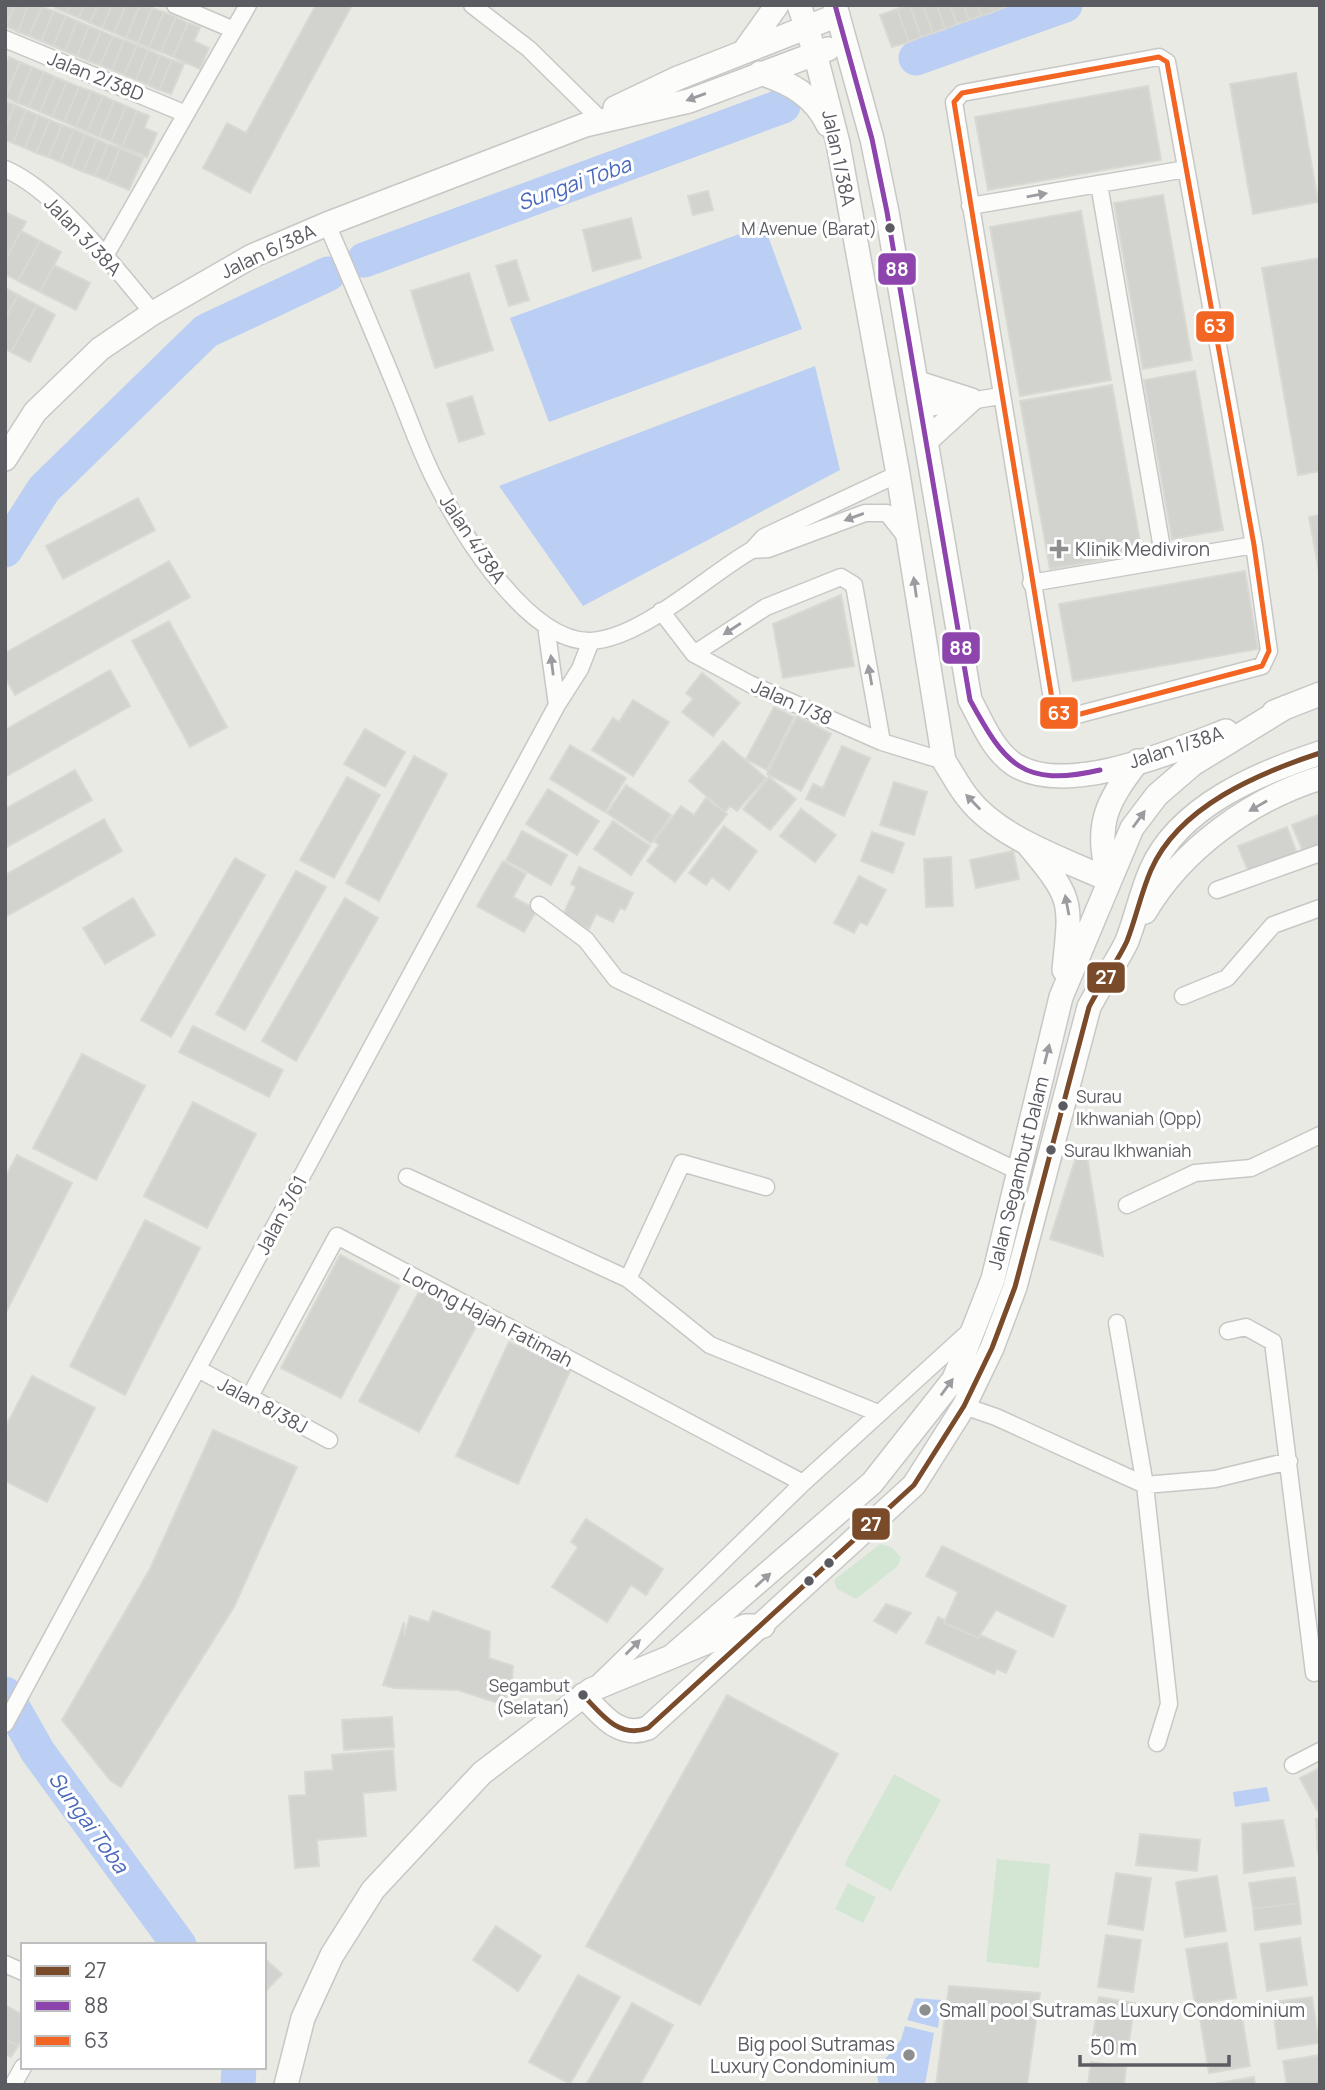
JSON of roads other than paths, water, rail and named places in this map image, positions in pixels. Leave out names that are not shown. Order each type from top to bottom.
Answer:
[{"type":"street","points":[[174,5],[234,30]]},
{"type":"street","points":[[105,256],[248,5]]},
{"type":"street","points":[[472,5],[529,49],[595,121]]},
{"type":"street","points":[[743,52],[776,5]]},
{"type":"street","name":"Jalan 6/38A","points":[[5,459],[35,412],[66,379],[100,349],[153,313],[243,261],[327,223],[595,121],[743,52],[802,16],[836,10]]},
{"type":"street","name":"Jalan 1/38A","points":[[836,10],[872,139],[918,383],[911,411],[927,440],[970,700],[992,742],[1013,764],[1033,774],[1078,775],[1174,751],[1286,707]]},
{"type":"street","name":"Jalan 1/38A","points":[[802,16],[815,53],[838,143],[898,474],[944,761],[968,799],[1027,844],[1109,880]]},
{"type":"street","name":"Jalan 2/38D","points":[[5,39],[186,114]]},
{"type":"street","name":"Jalan 6/38A","points":[[595,121],[689,101],[845,43]]},
{"type":"street","points":[[1159,57],[1167,62],[1254,545],[1269,651],[1262,666],[1069,717],[1054,711],[970,206],[954,102],[962,93],[1159,57]]},
{"type":"street","points":[[760,73],[794,85],[822,112],[838,143]]},
{"type":"street","name":"Jalan 3/38A","points":[[5,169],[55,205],[105,256],[153,313]]},
{"type":"street","points":[[970,206],[1186,169]]},
{"type":"street","points":[[1099,184],[1164,560]]},
{"type":"street","name":"Jalan 4/38A","points":[[327,223],[440,492],[486,563],[517,600],[546,626],[563,636],[591,641]]},
{"type":"street","points":[[866,303],[887,346],[911,411],[916,491],[908,535]]},
{"type":"street","points":[[918,383],[971,400]]},
{"type":"street","points":[[911,411],[1000,396]]},
{"type":"street","points":[[927,440],[971,400]]},
{"type":"street","points":[[591,641],[633,627],[661,611],[752,550],[764,537],[898,474]]},
{"type":"street","points":[[752,550],[768,549],[865,513],[887,513],[908,535]]},
{"type":"street","points":[[1031,583],[1254,545]]},
{"type":"street","points":[[694,654],[766,607],[841,577],[854,585],[882,742]]},
{"type":"street","name":"Jalan 1/38","points":[[661,611],[694,654],[750,684],[882,742],[944,761]]},
{"type":"street","points":[[546,626],[557,705]]},
{"type":"street","name":"Jalan 3/61","points":[[8,1720],[557,705],[580,669],[591,641]]},
{"type":"street","points":[[1286,707],[1320,694]]},
{"type":"street","name":"Jalan Segambut Dalam","points":[[671,1657],[709,1621],[740,1600],[872,1483],[954,1379],[993,1279],[1061,997],[1132,828],[1157,795],[1215,749],[1286,707]]},
{"type":"street","name":"Jalan Segambut Dalam","points":[[587,1692],[621,1730],[634,1733],[648,1728],[764,1626],[914,1485],[964,1406],[992,1348],[1015,1287],[1090,1007],[1104,976],[1126,944],[1152,868],[1176,833],[1202,811],[1273,768],[1320,753]]},
{"type":"street","points":[[1138,761],[1123,780],[1102,821],[1101,848],[1109,880],[1152,868]]},
{"type":"street","points":[[1126,944],[1148,906],[1193,853],[1248,811],[1320,778]]},
{"type":"street","points":[[1027,844],[1056,878],[1069,902],[1061,997]]},
{"type":"street","points":[[1217,890],[1320,853]]},
{"type":"street","points":[[539,905],[586,940],[616,979],[1020,1172]]},
{"type":"street","points":[[1183,996],[1227,978],[1273,925],[1320,908]]},
{"type":"street","points":[[1127,1205],[1195,1174],[1251,1168],[1320,1135]]},
{"type":"street","points":[[628,1279],[682,1163],[766,1187]]},
{"type":"street","points":[[407,1177],[628,1279],[710,1345],[878,1413]]},
{"type":"street","name":"Lorong Hajah Fatimah","points":[[249,1398],[337,1236],[803,1483]]},
{"type":"street","points":[[1117,1323],[1145,1485],[1169,1704],[1157,1743]]},
{"type":"street","points":[[1228,1331],[1246,1327],[1273,1342],[1314,1673]]},
{"type":"street","points":[[286,2085],[303,2018],[332,1955],[373,1890],[482,1773],[587,1692],[803,1483],[878,1413],[914,1385],[972,1328]]},
{"type":"street","name":"Jalan 8/38J","points":[[198,1369],[329,1440]]},
{"type":"street","points":[[964,1406],[996,1417],[1145,1485],[1214,1479],[1289,1461]]},
{"type":"street","points":[[587,1692],[746,1626],[764,1626]]},
{"type":"street","points":[[1293,1765],[1320,1751]]},
{"type":"street","points":[[5,1964],[21,1971]]},
{"type":"street","points":[[13,2085],[22,2069]]},
{"type":"water","points":[[764,225],[802,329],[549,422],[510,318]]},
{"type":"water","points":[[815,366],[840,470],[583,606],[499,486]]},
{"type":"water","points":[[1267,1787],[1270,1801],[1235,1807],[1233,1792]]},
{"type":"water","name":"Small pool Sutramas Luxury Condominium","points":[[915,1998],[941,2000],[938,2028],[907,2020]]},
{"type":"water","name":"Big pool Sutramas Luxury Condominium","points":[[905,2026],[934,2033],[925,2085],[879,2085],[876,2070],[901,2040]]},
{"type":"waterway","name":"Sungai Toba","points":[[916,58],[1065,5]]},
{"type":"waterway","name":"Sungai Toba","points":[[364,260],[783,106]]},
{"type":"waterway","name":"Sungai Toba","points":[[5,550],[44,489],[206,331],[328,274]]},
{"type":"waterway","name":"Sungai Toba","points":[[5,1694],[38,1752],[178,1943]]},
{"type":"waterway","name":"Sungai Toba","points":[[238,2085],[239,2069]]},
{"type":"place","name":"M Avenue (Barat)","points":[[890,228]]},
{"type":"place","name":"Klinik Mediviron","points":[[1059,549]]},
{"type":"place","name":"Surau Ikhwaniah (Opp)","points":[[1063,1106]]},
{"type":"place","name":"Surau Ikhwaniah","points":[[1051,1150]]},
{"type":"place","name":"Segambut (Selatan)","points":[[583,1695]]},
{"type":"place","name":"Small pool Sutramas Luxury Condominium","points":[[925,2010]]},
{"type":"place","name":"Big pool Sutramas Luxury Condominium","points":[[909,2055]]}]
